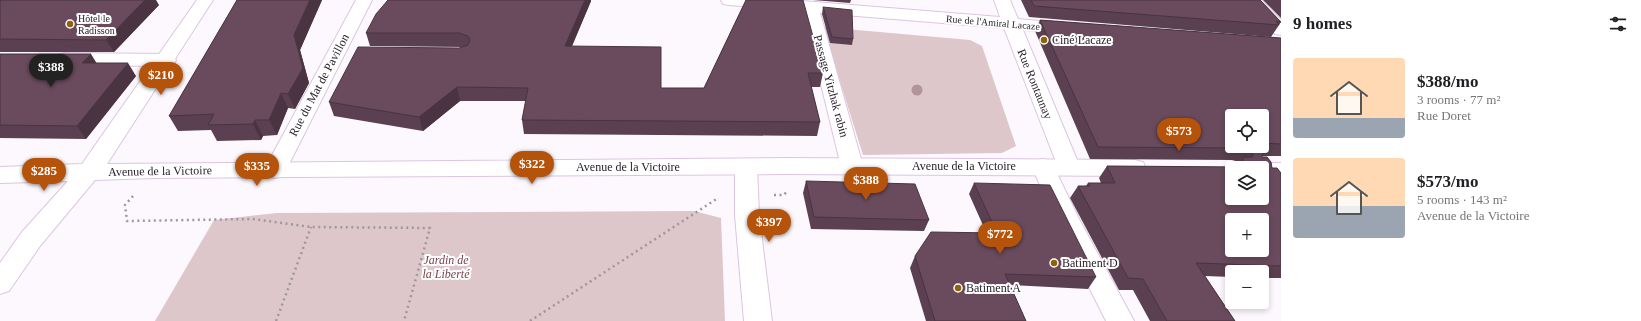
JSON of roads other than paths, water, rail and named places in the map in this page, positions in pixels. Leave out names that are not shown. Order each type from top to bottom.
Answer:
[{"type":"street","points":[[0,283],[48,218],[88,173],[167,60],[205,0]]},
{"type":"street","name":"Rue du Mat de Pavillon","points":[[275,170],[344,53],[364,0]]},
{"type":"street","name":"Rue de l'Amiral Lacaze","points":[[729,0],[1079,29]]},
{"type":"street","name":"Rue Rontaunay","points":[[1002,0],[1069,167]]},
{"type":"street","points":[[1251,0],[1281,30]]},
{"type":"street","name":"Passage Yitzhak rabin","points":[[810,7],[852,166]]},
{"type":"street","points":[[46,59],[167,60]]},
{"type":"street","name":"Avenue de la Victoire","points":[[0,175],[155,170],[784,166],[1155,168]]},
{"type":"street","points":[[746,167],[747,215],[758,321]]},
{"type":"street","points":[[1043,167],[1055,190],[1066,217],[1120,321]]},
{"type":"street","points":[[1269,171],[1281,171]]},
{"type":"place","name":"Hôtel le Radisson","points":[[70,24]]},
{"type":"place","name":"Ciné Lacaze","points":[[1044,40]]},
{"type":"place","name":"Batiment D","points":[[1054,263]]},
{"type":"place","name":"Batiment A","points":[[958,288]]},
{"type":"park label","name":"Jardin de la Liberté","points":[[446,267]]}]
